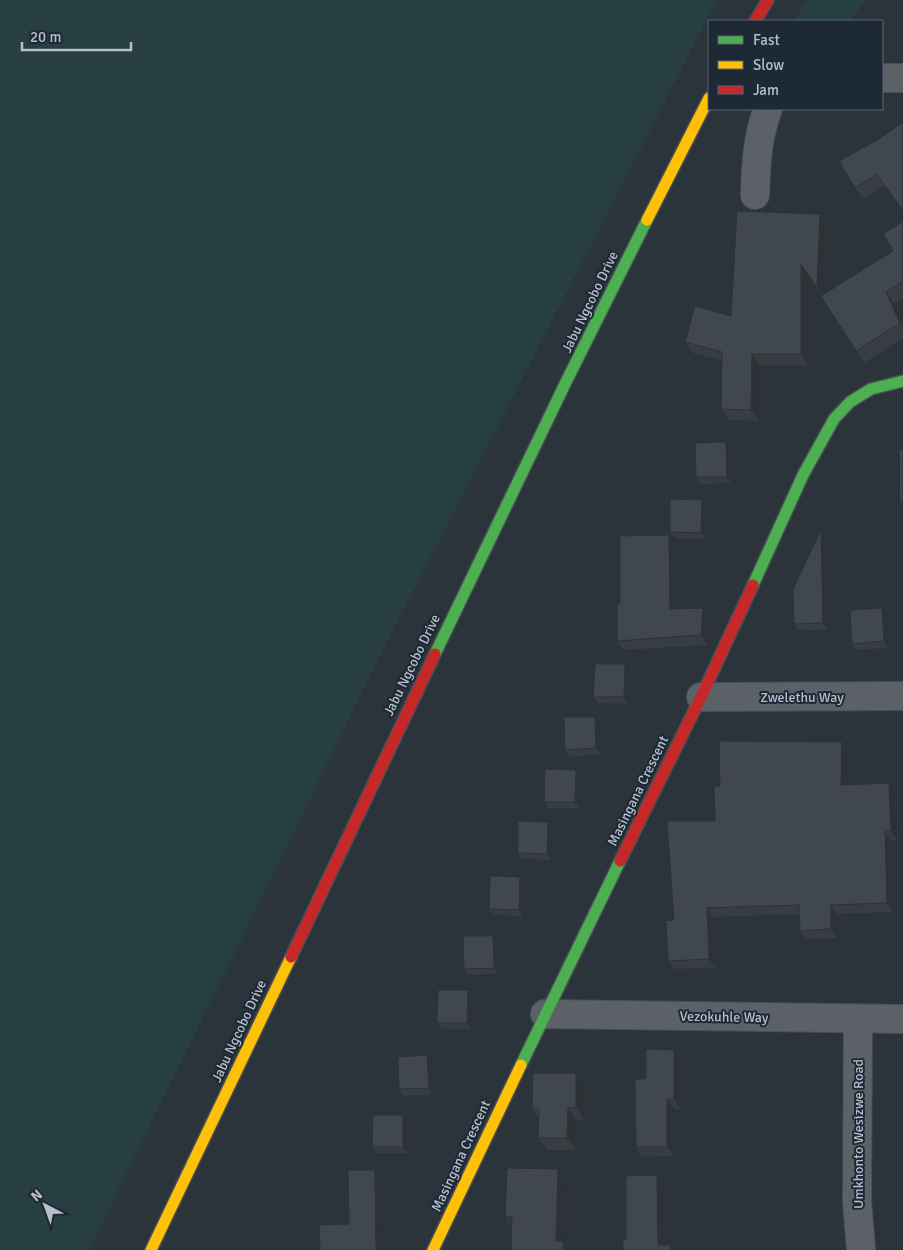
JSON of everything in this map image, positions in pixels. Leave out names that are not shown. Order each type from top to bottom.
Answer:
[{"type":"main road","points":[[756,20],[768,0]]},
{"type":"main road","name":"Jabu Ngcobo Drive","points":[[151,1250],[395,736],[656,201],[708,100]]},
{"type":"main road","name":"Masingana Crescent","points":[[433,1250],[545,1014],[701,697],[803,475],[834,419],[850,402],[871,389],[903,381]]},
{"type":"street","points":[[883,78],[903,78]]},
{"type":"street","points":[[755,195],[757,154],[762,124],[768,110]]},
{"type":"street","name":"Zwelethu Way","points":[[701,697],[903,696]]},
{"type":"street","name":"Vezokuhle Way","points":[[545,1014],[903,1019]]},
{"type":"street","name":"Umkhonto Wesizwe Road","points":[[858,1019],[857,1201],[861,1250]]},
{"type":"green space","points":[[0,0],[717,0],[384,648],[89,1250],[0,1250]]},
{"type":"green space","points":[[807,0],[867,0],[850,20],[795,20]]},
{"type":"building","points":[[903,122],[903,210],[877,175],[855,188],[839,161],[879,139]]},
{"type":"building","points":[[737,211],[820,214],[817,288],[801,264],[801,354],[752,354],[751,410],[721,409],[722,352],[685,342],[695,306],[731,316]]},
{"type":"building","points":[[903,221],[903,281],[886,292],[900,323],[856,351],[821,296],[893,251],[883,234]]},
{"type":"building","points":[[726,442],[727,477],[696,477],[695,443]]},
{"type":"building","points":[[899,450],[903,450],[903,503],[900,503]]},
{"type":"building","points":[[670,499],[702,500],[701,533],[670,532]]},
{"type":"building","points":[[821,530],[823,623],[794,624],[793,589]]},
{"type":"building","points":[[669,535],[670,609],[703,608],[701,635],[617,641],[617,604],[620,604],[620,536]]},
{"type":"building","points":[[882,608],[884,641],[852,644],[850,610]]},
{"type":"building","points":[[595,664],[625,664],[624,697],[593,697]]},
{"type":"building","points":[[564,717],[595,717],[596,748],[565,750]]},
{"type":"building","points":[[719,741],[842,742],[841,785],[889,783],[891,831],[885,832],[887,903],[831,905],[831,929],[800,931],[799,905],[707,908],[709,959],[668,961],[666,921],[674,920],[667,821],[715,821],[714,786],[720,786]]},
{"type":"building","points":[[545,769],[576,770],[575,802],[544,802]]},
{"type":"building","points":[[518,821],[548,822],[547,854],[518,853]]},
{"type":"building","points":[[490,876],[520,877],[519,910],[489,909]]},
{"type":"building","points":[[463,936],[493,936],[494,968],[464,969]]},
{"type":"building","points":[[438,990],[468,990],[467,1023],[437,1023]]},
{"type":"building","points":[[646,1049],[674,1050],[674,1099],[667,1099],[667,1147],[636,1147],[635,1079],[646,1079]]},
{"type":"building","points":[[427,1055],[429,1088],[399,1089],[398,1057]]},
{"type":"building","points":[[533,1073],[576,1073],[576,1107],[568,1108],[567,1138],[538,1138],[539,1109],[532,1109]]},
{"type":"building","points":[[373,1115],[403,1115],[403,1147],[372,1147]]},
{"type":"building","points":[[507,1168],[558,1169],[556,1241],[563,1241],[563,1250],[511,1250],[512,1217],[505,1216]]},
{"type":"building","points":[[348,1170],[375,1170],[376,1250],[320,1250],[319,1225],[349,1224]]},
{"type":"building","points":[[657,1175],[658,1245],[670,1245],[671,1250],[623,1250],[623,1240],[626,1240],[626,1176]]},
{"type":"traffic: fast","points":[[435,654],[565,384],[647,220]]},
{"type":"traffic: fast","points":[[753,585],[803,475],[834,419],[850,402],[871,389],[903,381]]},
{"type":"traffic: fast","points":[[521,1065],[620,861]]},
{"type":"traffic: slow","points":[[647,220],[708,100]]},
{"type":"traffic: slow","points":[[151,1250],[291,957]]},
{"type":"traffic: slow","points":[[433,1250],[521,1065]]},
{"type":"traffic: jam","points":[[756,20],[768,0]]},
{"type":"traffic: jam","points":[[620,861],[701,697],[753,585]]},
{"type":"traffic: jam","points":[[291,957],[435,654]]}]
